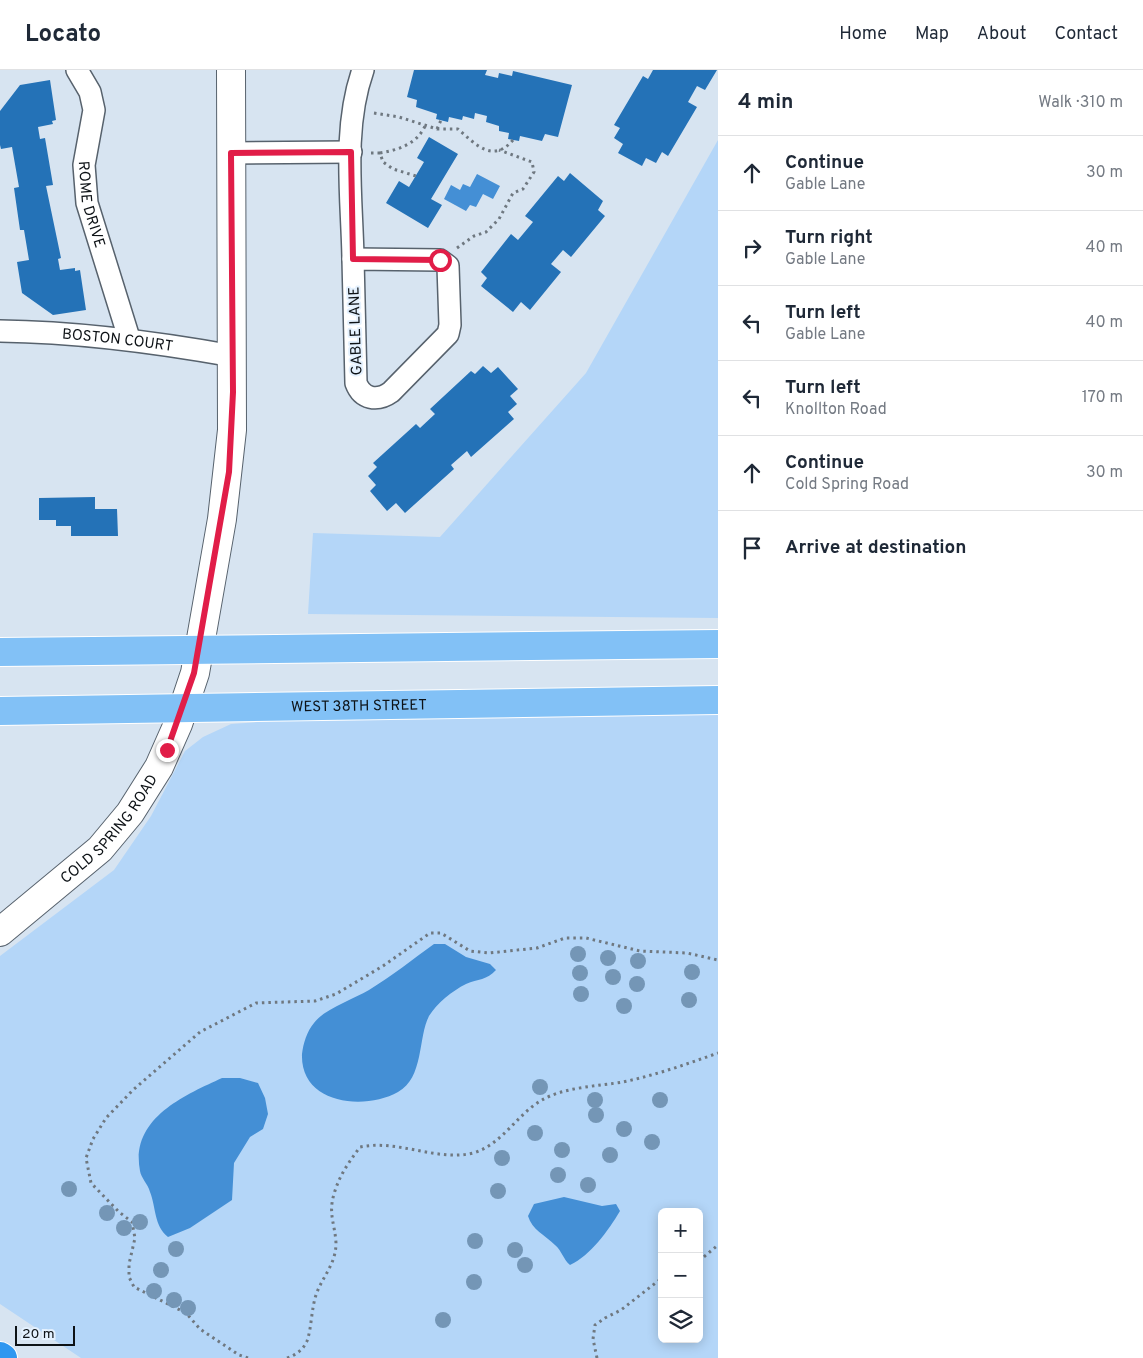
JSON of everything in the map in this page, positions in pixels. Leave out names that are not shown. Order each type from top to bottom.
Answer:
[{"type":"main road","points":[[0,652],[196,661],[718,644]]},
{"type":"main road","name":"WEST 38TH STREET","points":[[0,711],[718,700]]},
{"type":"street","name":"ROME DRIVE","points":[[77,70],[90,92],[94,110],[84,165],[87,203],[129,338]]},
{"type":"street","name":"COLD SPRING ROAD","points":[[0,932],[86,861],[112,835],[150,783],[167,750],[183,708],[196,661],[227,486],[232,430],[231,70]]},
{"type":"street","name":"GABLE LANE","points":[[363,70],[354,109],[351,152],[353,259],[356,378],[359,389],[370,398],[382,398],[391,392],[448,334],[450,325],[449,269],[443,262]]},
{"type":"street","points":[[231,153],[351,152]]},
{"type":"street","points":[[353,259],[443,262]]},
{"type":"street","name":"BOSTON COURT","points":[[0,332],[54,332],[129,338],[233,356]]},
{"type":"path","points":[[354,109],[399,117],[437,129],[458,129],[470,143],[492,151],[506,147],[513,140]]},
{"type":"path","points":[[437,129],[441,120]]},
{"type":"path","points":[[351,152],[380,153],[399,150],[422,134],[425,126]]},
{"type":"path","points":[[443,262],[467,240],[486,232],[499,219],[513,194],[523,189],[529,183],[534,172],[532,162],[498,150]]},
{"type":"path","points":[[380,153],[383,162],[393,169],[416,176]]},
{"type":"path","points":[[248,1358],[239,1355],[200,1328],[186,1313],[134,1287],[128,1277],[128,1264],[135,1238],[132,1222],[119,1212],[91,1183],[87,1171],[86,1158],[93,1139],[106,1118],[166,1061],[200,1032],[256,1003],[315,1001],[336,994],[383,966],[430,933],[441,933],[470,951],[489,953],[537,948],[565,938],[586,938],[640,951],[687,953],[718,960]]},
{"type":"path","points":[[287,1358],[298,1354],[307,1341],[310,1316],[317,1292],[333,1265],[336,1243],[330,1212],[334,1193],[346,1166],[360,1147],[374,1144],[397,1145],[446,1154],[472,1154],[490,1147],[511,1125],[542,1099],[587,1086],[622,1082],[660,1074],[718,1053]]},
{"type":"path","points":[[703,1258],[718,1245]]},
{"type":"path","points":[[597,1358],[593,1339],[595,1325],[621,1310],[658,1281]]},
{"type":"shaded area","points":[[718,140],[718,618],[308,614],[313,533],[440,537],[586,373]]},
{"type":"shaded area","points":[[718,713],[718,1358],[81,1358],[0,1304],[0,956],[114,870],[151,816],[185,751],[203,737],[231,724],[271,721]]},
{"type":"water","points":[[477,174],[500,186],[493,199],[483,194],[476,207],[470,205],[466,211],[444,199],[451,185],[460,190],[463,184],[470,187]]},
{"type":"water","points":[[434,944],[445,944],[466,957],[490,964],[496,970],[486,978],[466,984],[455,990],[432,1011],[426,1025],[416,1067],[406,1086],[384,1098],[352,1102],[336,1099],[323,1093],[311,1084],[304,1071],[302,1054],[306,1038],[312,1026],[319,1018],[378,985]]},
{"type":"water","points":[[222,1078],[240,1078],[258,1083],[265,1098],[268,1114],[263,1129],[250,1137],[234,1163],[232,1200],[190,1228],[168,1237],[160,1227],[149,1189],[140,1171],[139,1153],[143,1137],[151,1123],[176,1102]]},
{"type":"water","points":[[564,1197],[602,1206],[616,1204],[620,1211],[592,1249],[570,1265],[557,1247],[532,1225],[528,1216],[534,1204]]},
{"type":"building","points":[[414,70],[487,70],[485,75],[498,78],[499,73],[512,76],[513,71],[572,85],[558,137],[545,134],[542,141],[520,136],[519,141],[508,139],[509,133],[499,131],[499,126],[486,122],[487,116],[475,113],[474,119],[463,116],[462,120],[449,117],[448,122],[436,119],[437,114],[416,107],[417,100],[407,97]]},
{"type":"building","points":[[653,70],[717,70],[705,90],[697,86],[688,102],[697,107],[668,156],[662,152],[656,163],[646,158],[642,166],[618,153],[623,144],[614,138],[620,128],[614,125],[643,76],[648,79]]},
{"type":"building","points":[[50,80],[56,120],[52,121],[53,124],[38,127],[40,139],[45,138],[53,185],[46,186],[61,258],[58,259],[60,270],[75,268],[75,271],[80,270],[86,310],[53,315],[22,293],[17,262],[29,260],[24,230],[20,230],[14,188],[19,187],[12,147],[1,149],[0,145],[0,111],[20,85]]},
{"type":"building","points":[[429,137],[458,154],[431,199],[442,205],[428,228],[386,203],[399,181],[409,187],[424,162],[417,158]]},
{"type":"building","points":[[570,173],[603,201],[598,210],[605,216],[571,257],[563,250],[551,264],[561,272],[530,310],[521,302],[513,312],[481,286],[487,278],[481,272],[511,234],[518,240],[533,222],[525,216],[558,176],[564,181]]},
{"type":"building","points":[[483,366],[491,373],[498,367],[518,389],[510,396],[517,404],[508,412],[514,419],[471,457],[467,451],[451,465],[454,469],[405,513],[396,503],[387,511],[370,491],[376,485],[368,476],[377,467],[373,463],[416,424],[420,428],[435,414],[430,409],[471,371],[475,374]]},
{"type":"building","points":[[95,497],[95,509],[117,509],[118,536],[71,536],[71,526],[56,526],[56,520],[39,520],[39,498]]},
{"type":"route","points":[[167,750],[178,724],[194,673],[229,472],[233,392],[231,153],[351,152],[353,259],[440,260]]}]
